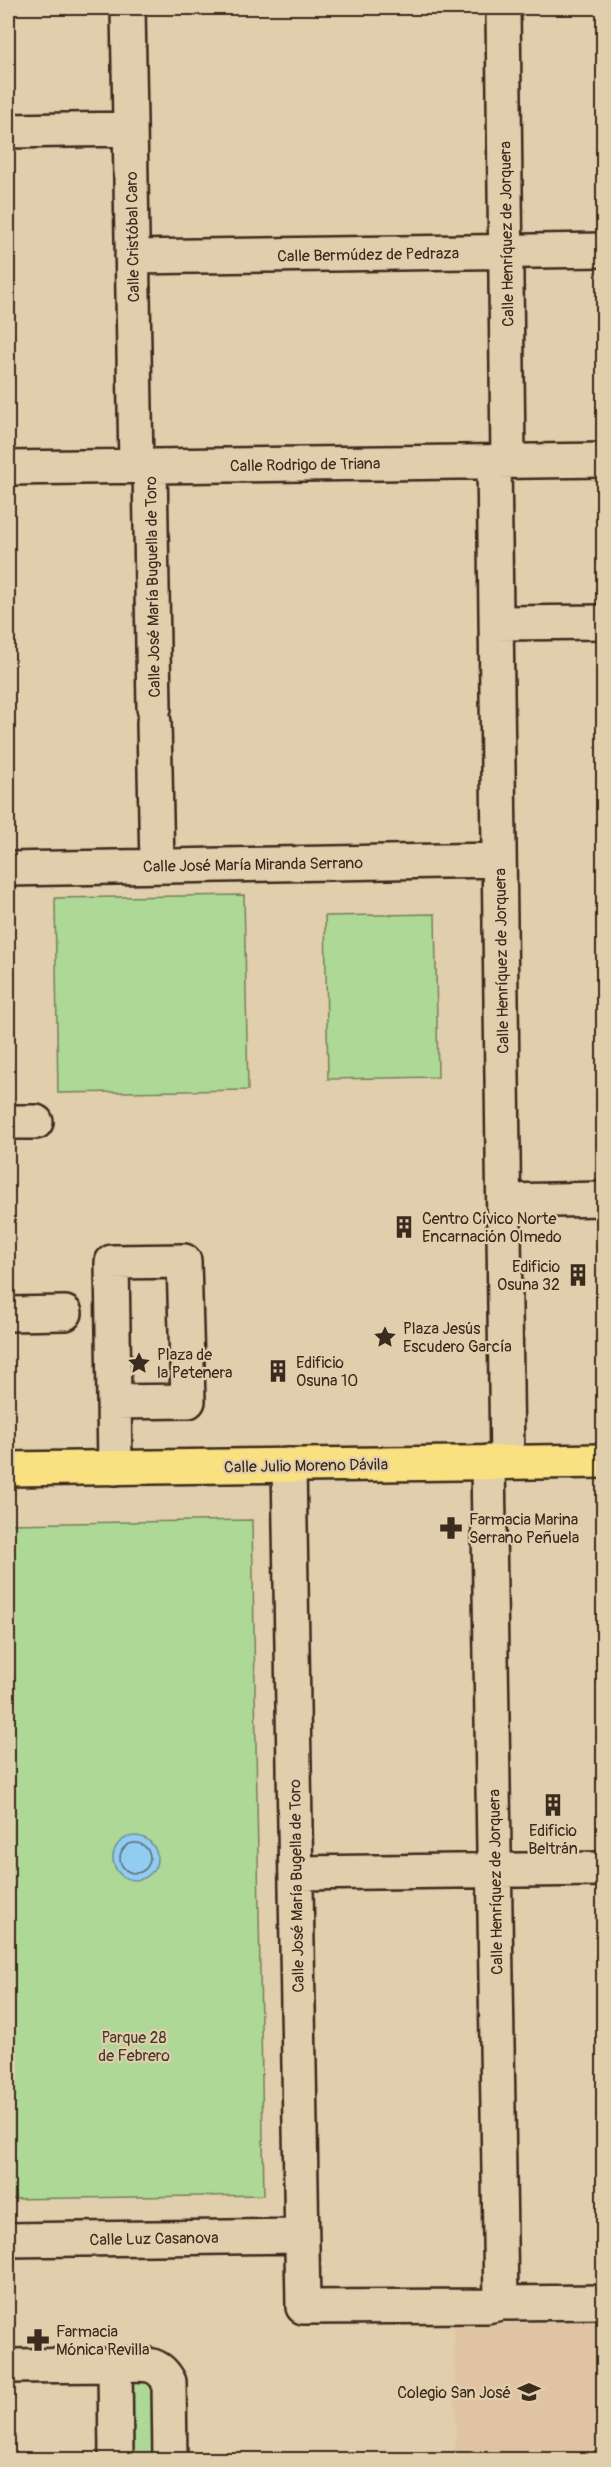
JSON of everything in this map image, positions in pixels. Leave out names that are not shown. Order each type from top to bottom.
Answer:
[{"type":"main road","name":"Calle Julio Moreno Dávila","points":[[8,1469],[603,1461]]},
{"type":"street","name":"Calle Cristóbal Caro","points":[[128,8],[132,257],[143,466]]},
{"type":"street","name":"Calle Henríquez de Jorquera","points":[[501,2303],[496,1871],[498,1462],[504,1201],[496,623],[506,252],[503,8]]},
{"type":"street","points":[[8,131],[130,129]]},
{"type":"street","name":"Calle Bermúdez de Pedraza","points":[[132,257],[603,250]]},
{"type":"street","name":"Calle Rodrigo de Triana","points":[[8,468],[603,460]]},
{"type":"street","name":"Calle José María Buguella de Toro","points":[[143,466],[154,715],[157,866]]},
{"type":"street","points":[[496,623],[603,622]]},
{"type":"street","name":"Calle José María Miranda Serrano","points":[[8,868],[499,860]]},
{"type":"street","points":[[504,1201],[603,1200]]},
{"type":"street","points":[[114,1401],[188,1401],[184,1261],[112,1262],[114,1401],[115,1468]]},
{"type":"street","points":[[8,1314],[65,1313]]},
{"type":"street","name":"Calle José María Bugella de Toro","points":[[289,1465],[303,2307],[487,2306],[501,2303]]},
{"type":"street","points":[[296,1873],[603,1869]]},
{"type":"street","name":"Calle Luz Casanova","points":[[8,2240],[301,2236]]},
{"type":"street","points":[[501,2303],[603,2302]]},
{"type":"street","points":[[115,2365],[116,2460]]},
{"type":"street","points":[[8,2366],[153,2365],[164,2371],[169,2382],[170,2460]]},
{"type":"shaded area","name":"Colegio San José","points":[[603,2322],[603,2459],[456,2459],[454,2324]]},
{"type":"green space","points":[[244,895],[248,1090],[58,1093],[55,898]]},
{"type":"green space","points":[[435,914],[438,1077],[328,1079],[325,916]]},
{"type":"green space","name":"Parque 28 de Febrero","points":[[252,1520],[264,2195],[8,2199],[8,1524]]},
{"type":"green space","points":[[154,2372],[164,2459],[122,2459],[128,2373]]},
{"type":"water","points":[[135,1836],[150,1843],[157,1858],[150,1873],[135,1880],[120,1873],[113,1858],[120,1843]]},
{"type":"place","name":"Centro Cívico Norte Encarnación Olmedo","points":[[404,1227]]},
{"type":"place","name":"Edificio Osuna 32","points":[[578,1275]]},
{"type":"place","name":"Plaza Jesús Escudero García","points":[[385,1337]]},
{"type":"place","name":"Plaza de la Petenera","points":[[139,1363]]},
{"type":"place","name":"Edificio Osuna 10","points":[[278,1371]]},
{"type":"place","name":"Farmacia Marina Serrano Peñuela","points":[[451,1528]]},
{"type":"place","name":"Edificio Beltrán","points":[[553,1805]]},
{"type":"place","name":"Farmacia Mónica Revilla","points":[[38,2340]]},
{"type":"place","name":"Colegio San José","points":[[529,2392]]}]
